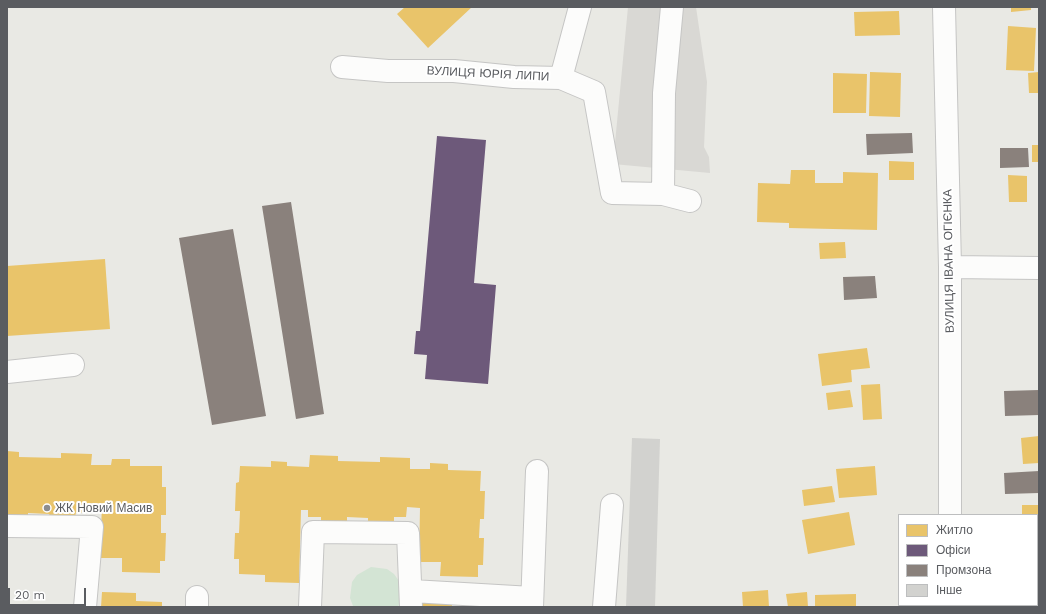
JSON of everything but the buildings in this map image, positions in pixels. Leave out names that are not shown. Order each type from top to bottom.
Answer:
[{"type":"street","name":"ВУЛИЦЯ ЮРІЯ ЛИПИ","points":[[342,67],[388,71],[454,71],[514,77],[561,78],[580,7]]},
{"type":"street","points":[[663,194],[664,93],[672,7]]},
{"type":"street","name":"ВУЛИЦЯ ІВАНА ОГІЄНКА","points":[[944,7],[950,267],[950,514]]},
{"type":"street","points":[[561,78],[594,92],[612,193],[663,194],[690,200]]},
{"type":"street","points":[[950,267],[1039,268]]},
{"type":"street","points":[[7,372],[74,365]]},
{"type":"street","points":[[310,607],[313,532],[408,533],[411,599],[532,603],[537,471]]},
{"type":"street","points":[[604,607],[612,505]]},
{"type":"street","points":[[7,526],[92,527],[86,607]]},
{"type":"shaded area","points":[[628,7],[696,7],[707,82],[704,147],[709,157],[710,173],[613,164]]},
{"type":"green space","points":[[371,567],[387,569],[394,574],[399,581],[401,599],[398,607],[353,606],[350,598],[352,582],[357,575]]},
{"type":"place","name":"ЖК Новий Масив","points":[[47,508]]}]
